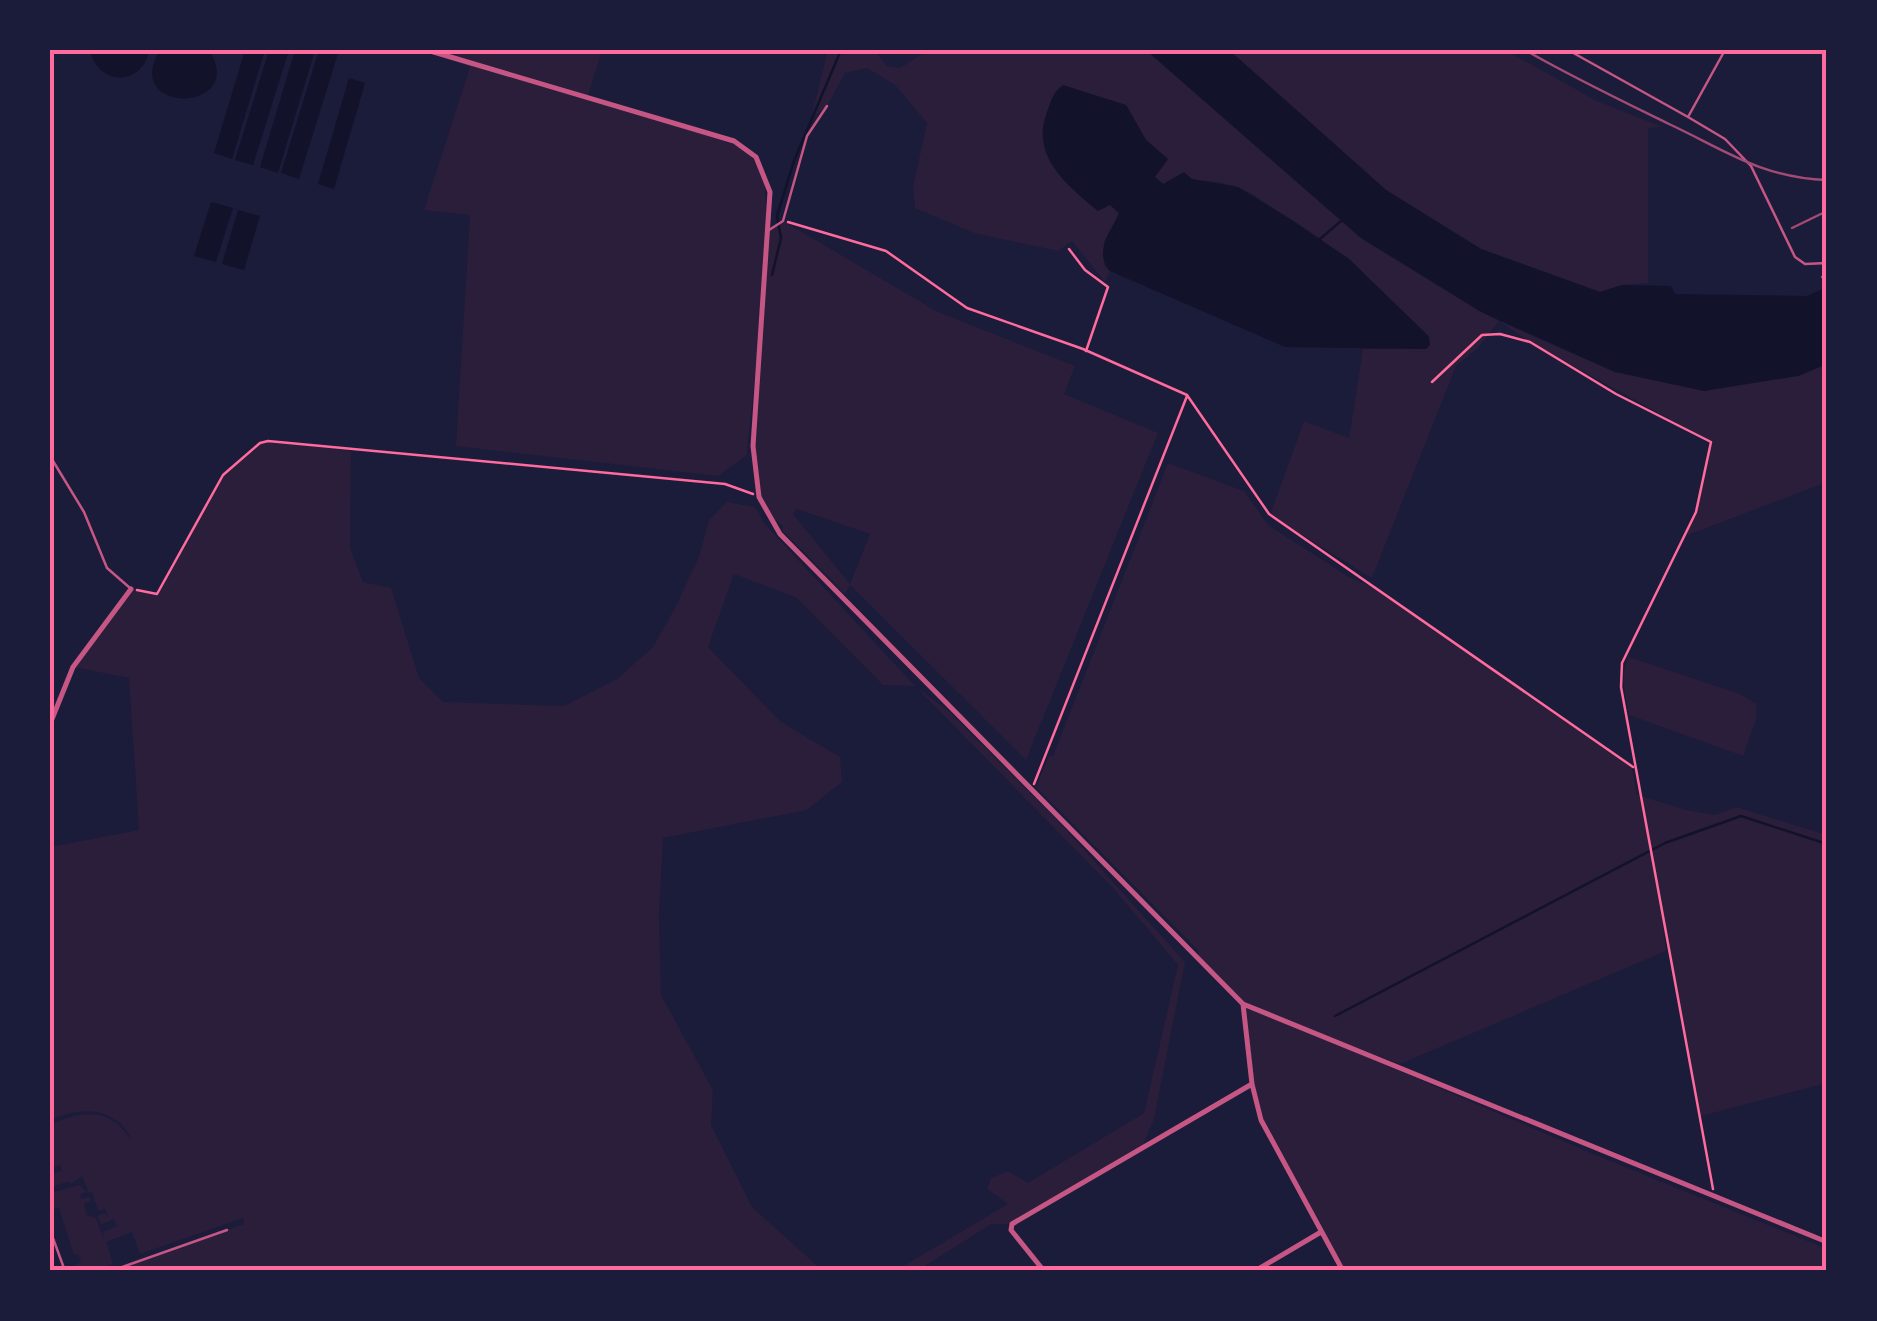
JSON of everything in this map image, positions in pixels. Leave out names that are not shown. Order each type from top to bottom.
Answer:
[{"type":"street","points":[[427,50],[734,141],[756,157],[770,192],[753,446],[759,497],[780,534],[1243,1004],[1827,1242]]},
{"type":"street","points":[[50,724],[73,667],[132,589]]},
{"type":"street","points":[[1243,1004],[1252,1084],[1262,1120],[1342,1271]]},
{"type":"street","points":[[1044,1271],[1011,1230],[1012,1224],[1252,1084]]},
{"type":"street","points":[[1255,1271],[1321,1232]]},
{"type":"lane","points":[[1568,50],[1726,138],[1751,166],[1794,256],[1805,264],[1827,263]]},
{"type":"lane","points":[[1688,117],[1725,50]]},
{"type":"lane","points":[[769,230],[783,221],[807,136],[827,106]]},
{"type":"lane","points":[[50,456],[84,512],[107,568],[132,589]]},
{"type":"lane","points":[[50,1230],[66,1271]]},
{"type":"lane","points":[[112,1271],[227,1230]]},
{"type":"path","points":[[783,221],[886,251],[967,308],[1187,394],[1269,514],[1635,768]]},
{"type":"path","points":[[1068,249],[1108,287],[1086,352]]},
{"type":"path","points":[[1432,382],[1482,335],[1500,334],[1530,342],[1616,394],[1711,442],[1696,512],[1622,663],[1621,688],[1714,1195]]},
{"type":"path","points":[[1032,789],[1187,394]]},
{"type":"path","points":[[132,589],[156,594],[223,474],[268,441],[725,484],[759,497]]},
{"type":"shaded area","points":[[90,50],[149,50],[138,71],[120,77],[101,70]]},
{"type":"shaded area","points":[[160,50],[209,50],[217,71],[213,86],[201,95],[168,96],[156,87],[152,72]]},
{"type":"shaded area","points":[[245,50],[265,50],[232,159],[214,153]]},
{"type":"shaded area","points":[[269,50],[289,50],[253,165],[235,160]]},
{"type":"shaded area","points":[[295,50],[315,50],[278,173],[260,167]]},
{"type":"shaded area","points":[[319,50],[339,50],[299,179],[281,173]]},
{"type":"shaded area","points":[[422,50],[602,50],[588,96],[731,142],[754,160],[765,188],[766,220],[747,455],[718,476],[456,446],[470,215],[424,210],[470,67]]},
{"type":"shaded area","points":[[828,50],[874,50],[887,66],[900,68],[928,50],[1146,50],[1361,238],[1499,321],[1477,349],[1456,366],[1372,578],[1270,515],[1304,421],[1349,438],[1363,349],[1426,349],[1429,336],[1349,259],[1254,195],[1221,183],[1164,184],[1154,177],[1168,159],[1146,140],[1126,105],[1110,205],[1120,213],[1104,242],[1104,265],[1110,271],[1105,282],[1072,241],[1058,251],[974,233],[915,208],[913,187],[927,123],[895,85],[867,68],[845,73],[827,106],[811,119]]},
{"type":"shaded area","points":[[1146,50],[1229,50],[1386,190],[1481,249],[1600,292],[1622,285],[1671,286],[1675,294],[1807,296],[1827,287],[1827,364],[1798,376],[1704,391],[1615,372],[1481,312],[1361,238]]},
{"type":"shaded area","points":[[1229,50],[1505,50],[1597,101],[1662,127],[1648,128],[1648,283],[1600,292],[1481,249],[1386,190]]},
{"type":"shaded area","points":[[349,78],[365,83],[334,189],[318,184]]},
{"type":"shaded area","points":[[1063,85],[1126,105],[1146,140],[1168,159],[1155,177],[1163,184],[1184,172],[1192,179],[1238,187],[1349,259],[1429,337],[1430,345],[1426,349],[1285,347],[1110,271],[1103,249],[1119,213],[1110,205],[1098,211],[1075,191],[1047,156],[1043,142],[1047,112]]},
{"type":"shaded area","points":[[211,202],[233,208],[216,262],[194,256]]},
{"type":"shaded area","points":[[238,210],[260,216],[244,270],[222,264]]},
{"type":"shaded area","points":[[783,221],[938,312],[1075,366],[1064,394],[1158,433],[1026,760],[850,585],[845,594],[782,530],[783,526],[767,515],[759,497],[753,446],[769,230]],"holes":[[[797,509],[870,534],[850,584],[793,514]]]},
{"type":"shaded area","points":[[1499,321],[1615,372],[1798,376],[1827,364],[1827,482],[1685,536],[1696,512],[1711,442]]},
{"type":"shaded area","points":[[260,443],[351,451],[350,548],[363,582],[391,588],[419,678],[443,702],[564,706],[617,679],[653,647],[700,554],[709,520],[727,502],[755,507],[764,523],[916,687],[950,712],[1060,823],[1185,962],[1154,1119],[1143,1145],[1012,1224],[991,1224],[917,1271],[895,1271],[1008,1204],[987,1189],[991,1178],[1008,1171],[1028,1183],[1144,1113],[1178,965],[1114,889],[915,686],[883,685],[797,598],[734,574],[708,647],[781,722],[840,757],[842,782],[807,810],[663,838],[659,915],[661,995],[713,1090],[711,1125],[752,1207],[823,1271],[111,1271],[244,1224],[243,1218],[140,1254],[132,1232],[106,1242],[113,1264],[91,1271],[72,1271],[71,1267],[81,1262],[78,1254],[74,1255],[59,1208],[50,1210],[54,1192],[79,1185],[87,1192],[80,1194],[81,1199],[90,1197],[91,1201],[84,1204],[87,1215],[96,1218],[104,1239],[103,1232],[117,1226],[114,1219],[101,1225],[97,1216],[105,1213],[108,1219],[105,1209],[98,1211],[82,1176],[71,1184],[69,1181],[50,1188],[50,1175],[62,1170],[60,1165],[50,1169],[50,1125],[74,1116],[100,1115],[115,1122],[131,1139],[116,1120],[96,1112],[73,1113],[50,1121],[50,847],[139,830],[129,678],[73,667],[131,589],[157,594],[223,475]]},
{"type":"shaded area","points":[[1168,463],[1244,491],[1268,525],[1349,577],[1373,587],[1632,768],[1637,795],[1715,815],[1736,807],[1827,835],[1827,1083],[1701,1116],[1663,928],[1666,951],[1400,1064],[1259,1011],[1827,1249],[1827,1271],[1343,1271],[1261,1120],[1254,1093],[1245,1004],[1197,957],[1199,951],[1036,787],[1049,756],[1053,756]]},
{"type":"shaded area","points":[[1629,657],[1740,694],[1756,704],[1756,719],[1743,756],[1629,715],[1624,678]]},
{"type":"waterway","points":[[772,275],[781,238],[777,216],[794,161],[841,50]]},
{"type":"waterway","points":[[1320,239],[1341,221]]},
{"type":"waterway","points":[[1335,1016],[1665,843],[1741,816],[1827,844]]},
{"type":"railway","points":[[1525,50],[1745,161],[1783,174],[1827,180]]},
{"type":"railway","points":[[1792,228],[1827,211]]},
{"type":"railway","points":[[1822,277],[1827,275]]}]
